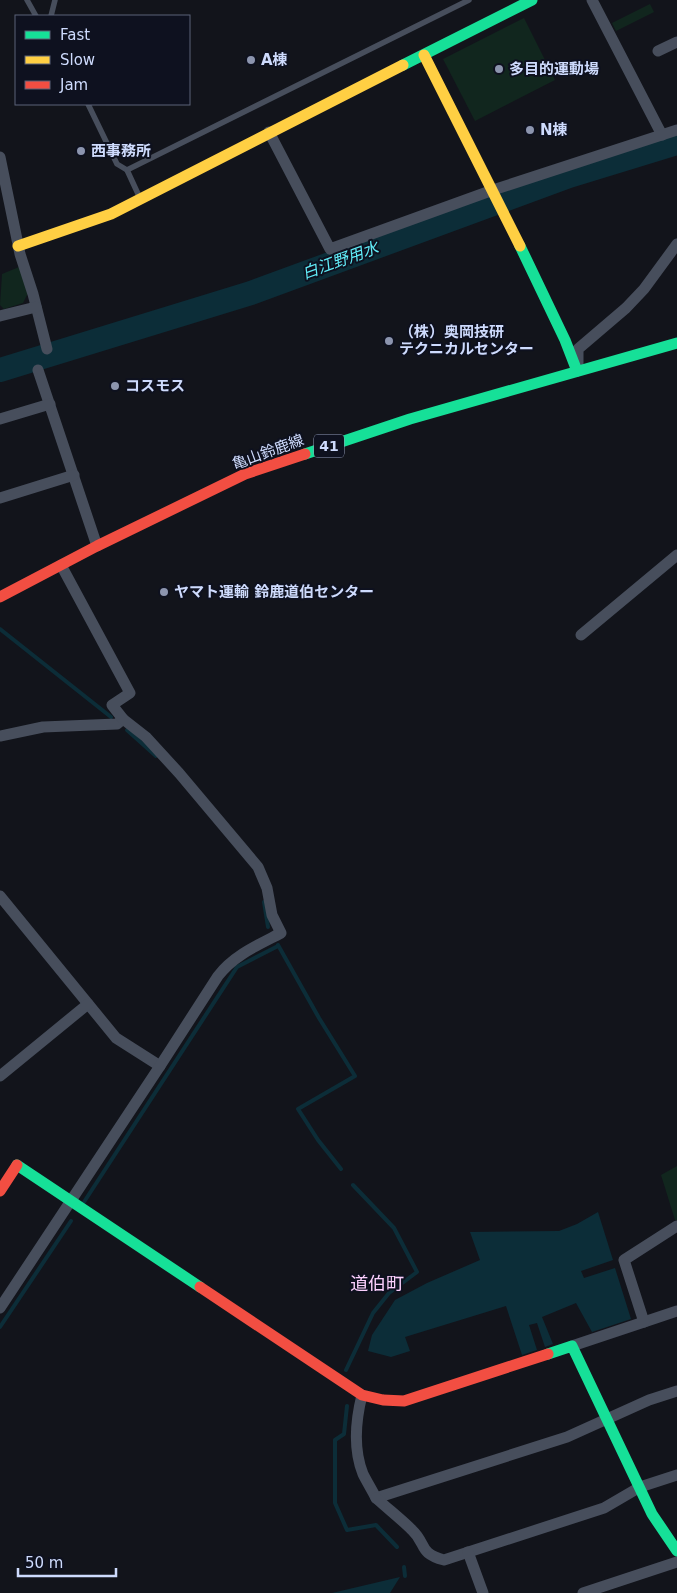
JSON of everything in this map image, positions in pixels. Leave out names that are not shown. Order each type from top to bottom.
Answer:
[{"type":"street","points":[[18,246],[111,214],[424,54],[517,3],[532,0]]},
{"type":"street","points":[[592,0],[662,135]]},
{"type":"street","points":[[658,51],[677,42]]},
{"type":"street","points":[[424,54],[502,208],[565,340],[577,371]]},
{"type":"street","points":[[269,132],[330,248],[677,130]]},
{"type":"street","points":[[0,157],[6,211],[36,306],[47,349]]},
{"type":"street","points":[[577,371],[578,348],[626,308],[644,289],[677,244]]},
{"type":"street","points":[[0,316],[36,306]]},
{"type":"street","name":"亀山鈴鹿線","points":[[0,597],[97,546],[245,474],[410,419],[677,343]]},
{"type":"street","points":[[38,370],[97,546]]},
{"type":"street","points":[[0,419],[50,404]]},
{"type":"street","points":[[0,498],[74,475]]},
{"type":"street","points":[[581,635],[677,554]]},
{"type":"street","points":[[0,1308],[226,965],[235,958],[281,933],[272,915],[267,888],[258,867],[179,773],[146,737],[124,719],[112,705],[130,693],[61,565]]},
{"type":"street","points":[[0,736],[43,727],[117,724],[124,719]]},
{"type":"street","points":[[0,896],[116,1038],[160,1066]]},
{"type":"street","points":[[0,1076],[88,1004]]},
{"type":"street","points":[[0,1191],[17,1166],[362,1394],[386,1402],[404,1401],[677,1311]]},
{"type":"street","points":[[644,1322],[624,1260],[677,1226]]},
{"type":"street","points":[[572,1346],[652,1514],[677,1551]]},
{"type":"street","points":[[376,1498],[567,1437],[649,1400],[677,1391]]},
{"type":"street","points":[[362,1394],[358,1409],[357,1449],[363,1473],[376,1498],[414,1532],[424,1551],[433,1558],[444,1560],[604,1508],[640,1487],[677,1475]]},
{"type":"street","points":[[468,1552],[483,1593]]},
{"type":"street","points":[[583,1593],[677,1562]]},
{"type":"lane","points":[[27,0],[35,15]]},
{"type":"lane","points":[[51,15],[55,0]]},
{"type":"lane","points":[[127,170],[469,0]]},
{"type":"lane","points":[[88,105],[117,164],[127,170],[140,198]]},
{"type":"green space","points":[[650,4],[654,12],[616,31],[612,23]]},
{"type":"green space","name":"多目的運動場","points":[[524,18],[555,80],[475,121],[443,59]]},
{"type":"green space","points":[[19,267],[28,293],[23,303],[4,309],[0,305],[2,274]]},
{"type":"green space","points":[[677,1166],[677,1220],[675,1220],[661,1175]]},
{"type":"water","points":[[598,1212],[613,1260],[581,1271],[584,1278],[615,1268],[631,1319],[592,1332],[576,1303],[542,1317],[553,1344],[545,1347],[537,1323],[529,1325],[537,1350],[522,1355],[506,1306],[405,1337],[410,1351],[391,1357],[368,1351],[372,1335],[395,1300],[427,1283],[480,1260],[470,1232],[559,1231],[577,1224]]},
{"type":"water","points":[[400,1577],[390,1593],[332,1593]]},
{"type":"waterway","name":"白江野用水","points":[[0,370],[251,293],[569,176],[677,143]]},
{"type":"waterway","points":[[0,629],[111,717]]},
{"type":"waterway","points":[[127,730],[156,756]]},
{"type":"waterway","points":[[264,902],[268,927]]},
{"type":"waterway","points":[[278,945],[319,1018],[355,1076],[298,1109],[318,1140],[341,1169]]},
{"type":"waterway","points":[[84,1202],[237,967],[278,946]]},
{"type":"waterway","points":[[346,1370],[373,1313],[389,1293],[417,1272],[394,1228],[353,1185]]},
{"type":"waterway","points":[[0,1327],[71,1221]]},
{"type":"waterway","points":[[347,1406],[344,1434],[335,1440],[335,1503],[347,1530],[376,1525],[397,1547]]},
{"type":"waterway","points":[[404,1567],[405,1576]]},
{"type":"traffic: fast","points":[[403,65],[532,0]]},
{"type":"traffic: fast","points":[[520,246],[565,340],[577,371]]},
{"type":"traffic: fast","points":[[305,454],[410,419],[677,343]]},
{"type":"traffic: fast","points":[[17,1165],[200,1287]]},
{"type":"traffic: fast","points":[[548,1354],[572,1346],[652,1514],[677,1551]]},
{"type":"traffic: slow","points":[[424,55],[520,246]]},
{"type":"traffic: slow","points":[[18,246],[111,214],[403,65]]},
{"type":"traffic: jam","points":[[0,597],[97,546],[245,474],[305,454]]},
{"type":"traffic: jam","points":[[0,1191],[17,1165]]},
{"type":"traffic: jam","points":[[200,1287],[362,1395],[383,1400],[404,1401],[548,1354]]},
{"type":"place","name":"A棟","points":[[251,60]]},
{"type":"place","name":"多目的運動場","points":[[499,69]]},
{"type":"place","name":"N棟","points":[[530,130]]},
{"type":"place","name":"西事務所","points":[[81,151]]},
{"type":"place","name":"（株）奥岡技研 テクニカルセンター","points":[[389,341]]},
{"type":"place","name":"コスモス","points":[[115,386]]},
{"type":"place","name":"ヤマト運輸 鈴鹿道伯センター","points":[[164,592]]},
{"type":"district","name":"道伯町","points":[[377,1284]]}]
